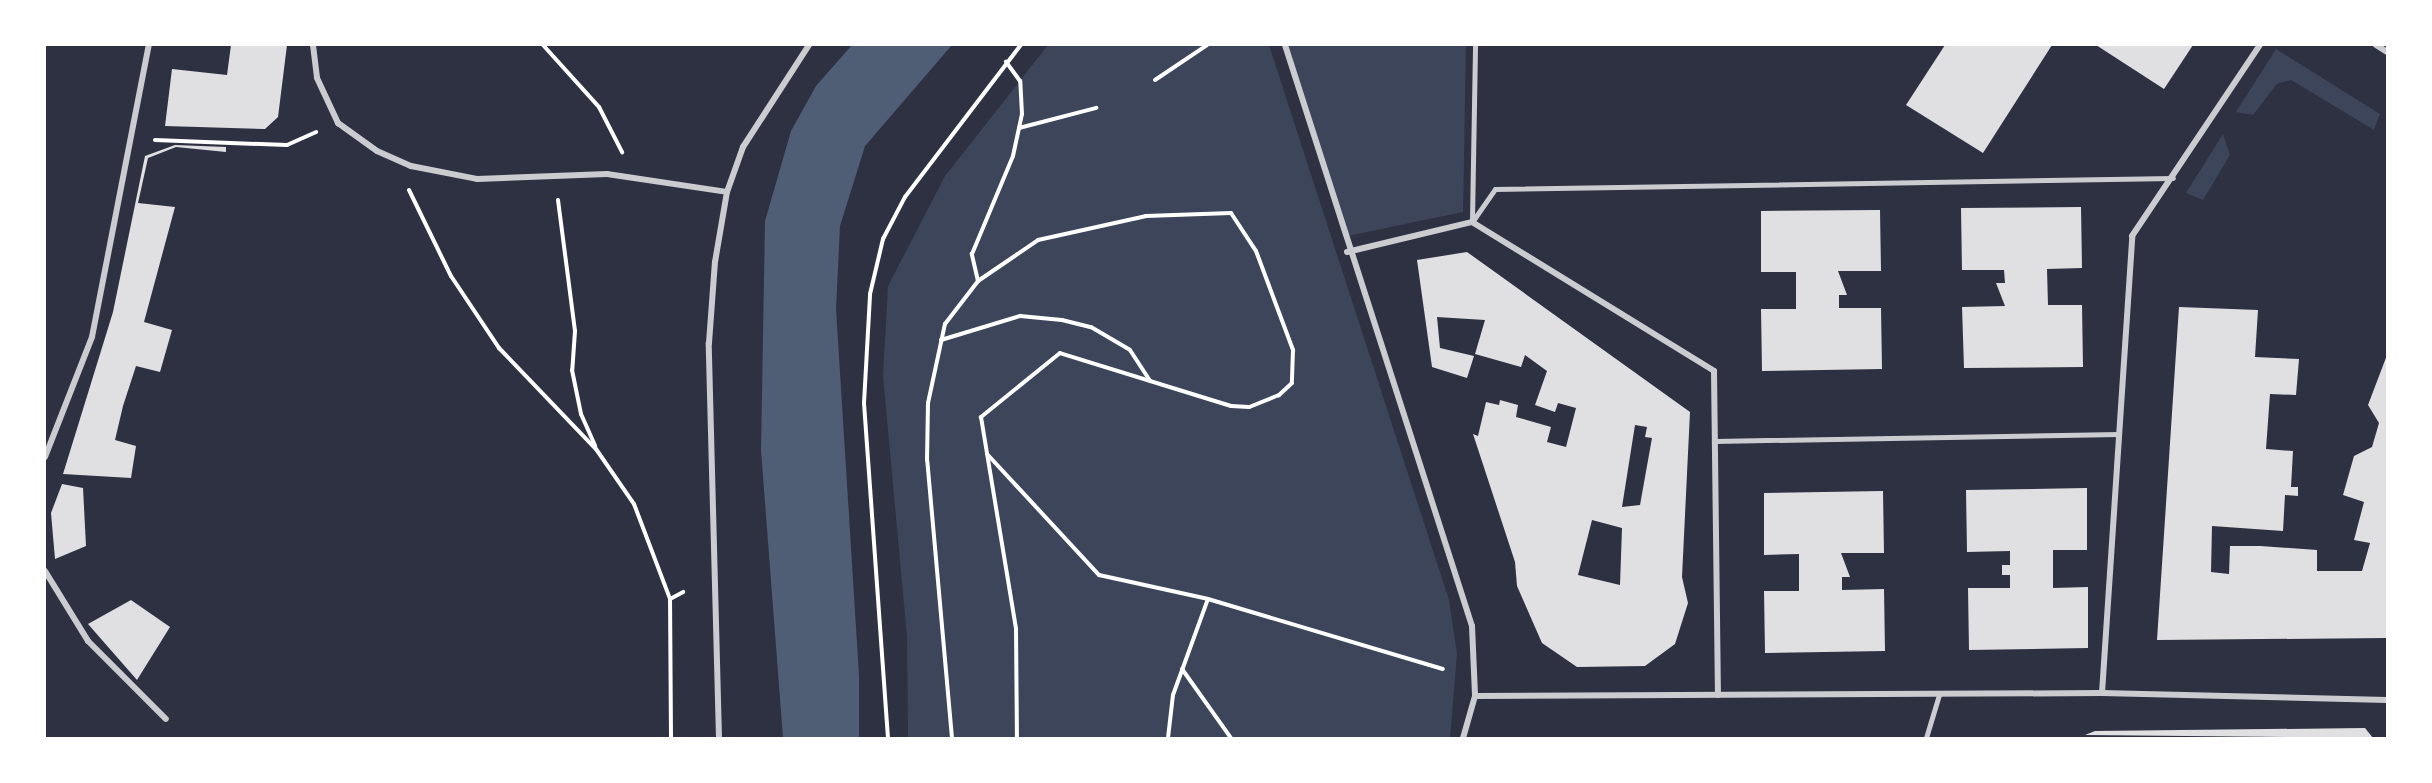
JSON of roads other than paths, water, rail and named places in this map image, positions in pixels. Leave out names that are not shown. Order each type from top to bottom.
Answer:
[{"type":"street","points":[[45,457],[92,336],[134,139],[149,45]]},
{"type":"street","points":[[313,45],[316,78],[338,123],[397,160],[441,175],[477,179],[559,176],[637,179],[727,192]]},
{"type":"street","points":[[719,738],[709,343],[727,192],[743,147],[809,45]]},
{"type":"street","points":[[1284,45],[1347,252],[1468,608],[1476,652],[1475,696],[1463,738]]},
{"type":"street","points":[[1472,222],[1475,45]]},
{"type":"street","points":[[2102,693],[2132,236],[2260,45]]},
{"type":"street","points":[[2376,45],[2387,52]]},
{"type":"street","points":[[1347,252],[1472,222],[1496,189],[2173,178]]},
{"type":"street","points":[[1472,222],[1714,371],[1718,695]]},
{"type":"street","points":[[1715,441],[2119,434]]},
{"type":"street","points":[[45,571],[88,641],[166,719]]},
{"type":"street","points":[[1475,696],[2102,693],[2387,700]]},
{"type":"lane","points":[[1926,738],[1938,695]]}]
